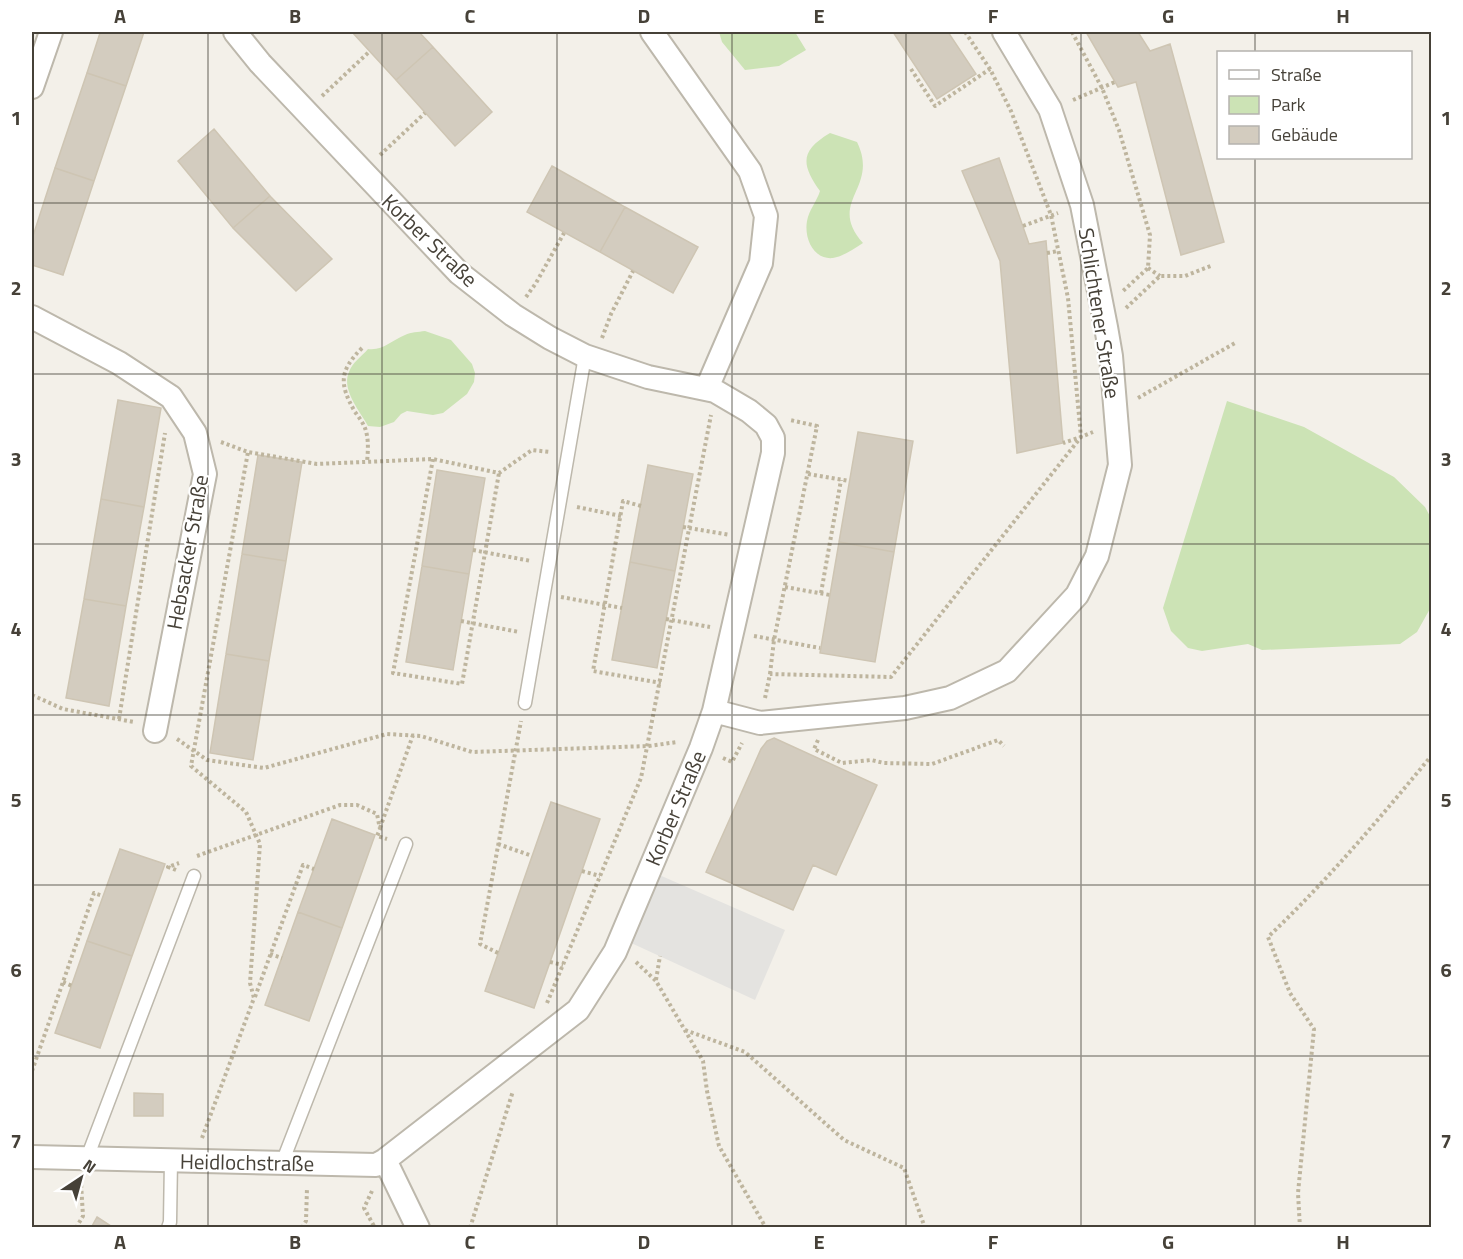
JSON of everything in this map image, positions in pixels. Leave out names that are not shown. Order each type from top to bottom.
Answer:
[{"type":"street","points":[[32,87],[51,32]]},
{"type":"street","name":"Korber Straße","points":[[235,32],[305,112],[459,273],[513,315],[550,338],[590,358],[648,377],[711,390],[749,411],[766,426],[773,438],[773,453],[714,711],[701,748],[615,952],[578,1010],[385,1160]]},
{"type":"street","points":[[652,32],[750,171],[766,216],[761,262],[711,390]]},
{"type":"street","name":"Schlichtener Straße","points":[[714,711],[760,723],[905,708],[950,698],[1006,671],[1077,595],[1097,556],[1120,465],[1111,356],[1082,205],[1050,109],[1004,32]]},
{"type":"street","name":"Hebsacker Straße","points":[[32,317],[119,363],[171,397],[195,434],[204,474],[155,729]]},
{"type":"street","name":"Heidlochstraße","points":[[32,1157],[376,1165],[385,1160]]},
{"type":"street","points":[[385,1160],[411,1223]]},
{"type":"lane","points":[[525,703],[567,455],[590,358]]},
{"type":"lane","points":[[282,1163],[406,844]]},
{"type":"lane","points":[[83,1158],[194,876]]},
{"type":"lane","points":[[168,1227],[182,1160]]},
{"type":"path","points":[[770,674],[891,677],[1081,437],[1068,298],[1051,215],[1015,120],[990,69],[965,32]]},
{"type":"path","points":[[1072,32],[1102,88],[1119,130],[1150,236],[1148,268],[1104,318]]},
{"type":"path","points":[[305,112],[370,51]]},
{"type":"path","points":[[911,69],[935,106],[990,69]]},
{"type":"path","points":[[1094,91],[1115,82]]},
{"type":"path","points":[[361,172],[425,113]]},
{"type":"path","points":[[1023,226],[1082,205]]},
{"type":"path","points":[[513,315],[536,283],[564,232]]},
{"type":"path","points":[[1047,253],[1058,251]]},
{"type":"path","points":[[1148,268],[1160,276],[1185,276],[1213,265]]},
{"type":"path","points":[[590,358],[633,271]]},
{"type":"path","points":[[1104,318],[1160,276]]},
{"type":"path","points":[[1063,443],[1106,426],[1115,411],[1235,343]]},
{"type":"path","points":[[362,348],[349,361],[343,373],[343,386],[350,403],[365,427],[368,442],[367,462]]},
{"type":"path","points":[[545,1007],[641,778],[649,746],[689,528],[711,390]]},
{"type":"path","points":[[118,719],[171,397]]},
{"type":"path","points":[[32,694],[63,709],[118,719],[155,729],[172,736],[207,760],[264,768],[387,734],[421,736],[472,752],[649,746],[683,741],[732,762],[745,737],[760,723],[774,640],[817,426],[783,418],[766,426]]},
{"type":"path","points":[[195,434],[248,452],[318,464],[433,459],[499,473]]},
{"type":"path","points":[[433,459],[393,673],[462,684],[499,473],[532,450],[567,455]]},
{"type":"path","points":[[248,452],[191,766],[246,812],[260,844],[250,983],[254,998]]},
{"type":"path","points":[[808,474],[849,481]]},
{"type":"path","points":[[821,593],[841,480]]},
{"type":"path","points":[[641,506],[623,501],[593,672],[661,682]]},
{"type":"path","points":[[559,504],[621,516]]},
{"type":"path","points":[[683,527],[753,539]]},
{"type":"path","points":[[473,550],[548,564]]},
{"type":"path","points":[[785,587],[830,595]]},
{"type":"path","points":[[543,594],[622,608]]},
{"type":"path","points":[[666,619],[820,648]]},
{"type":"path","points":[[461,621],[536,635]]},
{"type":"path","points":[[498,953],[480,944],[525,703]]},
{"type":"path","points":[[406,844],[377,836],[413,735]]},
{"type":"path","points":[[843,763],[871,760],[884,763],[932,764],[998,740],[1004,746]]},
{"type":"path","points":[[1300,1227],[1298,1193],[1314,1029],[1290,993],[1268,938],[1311,895],[1385,812],[1431,755]]},
{"type":"path","points":[[190,859],[340,805],[357,805],[377,814],[380,829]]},
{"type":"path","points":[[498,844],[532,856]]},
{"type":"path","points":[[179,863],[168,867],[194,876]]},
{"type":"path","points":[[182,1160],[254,998],[303,865],[314,869]]},
{"type":"path","points":[[582,872],[600,876]]},
{"type":"path","points":[[32,1071],[94,893],[103,896]]},
{"type":"path","points":[[615,952],[627,954],[656,981],[703,1061],[719,1146],[766,1227]]},
{"type":"path","points":[[270,954],[282,958]]},
{"type":"path","points":[[656,981],[660,956]]},
{"type":"path","points":[[550,962],[563,964]]},
{"type":"path","points":[[63,982],[72,986]]},
{"type":"path","points":[[685,1030],[745,1052],[844,1140],[903,1168],[925,1227]]},
{"type":"path","points":[[470,1227],[515,1085]]},
{"type":"path","points":[[76,1227],[83,1216],[83,1158]]},
{"type":"path","points":[[302,1227],[306,1221],[307,1163]]},
{"type":"green space","points":[[719,32],[795,32],[806,50],[779,66],[745,70],[722,42]]},
{"type":"green space","points":[[830,133],[857,142],[862,158],[862,172],[851,205],[850,216],[853,229],[863,243],[845,254],[826,258],[811,247],[807,234],[808,217],[820,191],[809,173],[807,159],[813,146]]},
{"type":"green space","points":[[425,331],[451,340],[472,364],[475,373],[474,382],[467,394],[443,413],[433,415],[407,411],[394,422],[380,427],[368,426],[349,393],[347,379],[350,369],[368,349],[387,345],[407,334]]},
{"type":"green space","points":[[1227,401],[1304,427],[1394,477],[1425,507],[1431,518],[1431,607],[1417,632],[1400,644],[1262,650],[1248,644],[1202,651],[1188,648],[1171,631],[1163,608]]},
{"type":"shaded area","points":[[657,874],[785,930],[755,1000],[629,942]]},
{"type":"building","points":[[144,32],[126,86],[87,73],[100,33]]},
{"type":"building","points":[[352,32],[419,32],[433,47],[396,80]]},
{"type":"building","points":[[893,32],[948,32],[976,74],[937,99]]},
{"type":"building","points":[[1086,32],[1138,32],[1150,51],[1170,44],[1224,242],[1181,255],[1136,82],[1118,87]]},
{"type":"building","points":[[433,47],[492,112],[455,146],[396,80]]},
{"type":"building","points":[[87,73],[126,86],[94,181],[55,168]]},
{"type":"building","points":[[214,129],[270,196],[233,228],[178,161]]},
{"type":"building","points":[[999,158],[1029,244],[1046,241],[1063,443],[1017,453],[1000,261],[962,171]]},
{"type":"building","points":[[552,166],[625,207],[600,252],[527,212]]},
{"type":"building","points":[[55,168],[94,181],[63,275],[32,265],[32,239]]},
{"type":"building","points":[[270,196],[332,259],[296,291],[233,228]]},
{"type":"building","points":[[625,207],[698,247],[673,293],[600,252]]},
{"type":"building","points":[[118,400],[161,408],[144,507],[101,499]]},
{"type":"building","points":[[858,432],[913,441],[894,552],[839,542]]},
{"type":"building","points":[[258,455],[302,462],[286,561],[242,554]]},
{"type":"building","points":[[648,465],[693,474],[675,571],[630,562]]},
{"type":"building","points":[[437,470],[485,478],[469,574],[422,566]]},
{"type":"building","points":[[101,499],[144,507],[126,606],[84,599]]},
{"type":"building","points":[[839,542],[894,552],[875,662],[820,653]]},
{"type":"building","points":[[242,554],[286,561],[269,661],[226,654]]},
{"type":"building","points":[[630,562],[675,571],[657,668],[612,660]]},
{"type":"building","points":[[422,566],[469,574],[453,670],[406,662]]},
{"type":"building","points":[[84,599],[126,606],[109,706],[66,698]]},
{"type":"building","points":[[226,654],[269,661],[253,760],[210,753]]},
{"type":"building","points":[[774,738],[877,785],[836,875],[813,865],[793,910],[706,872],[761,749],[767,741]]},
{"type":"building","points":[[551,802],[600,819],[534,1008],[485,991]]},
{"type":"building","points":[[332,819],[375,835],[342,928],[298,912]]},
{"type":"building","points":[[120,849],[165,864],[132,956],[87,941]]},
{"type":"building","points":[[298,912],[342,928],[309,1021],[265,1005]]},
{"type":"building","points":[[87,941],[132,956],[100,1048],[55,1033]]},
{"type":"building","points":[[134,1093],[163,1094],[163,1116],[134,1116]]},
{"type":"building","points":[[97,1217],[114,1228],[91,1228]]}]
